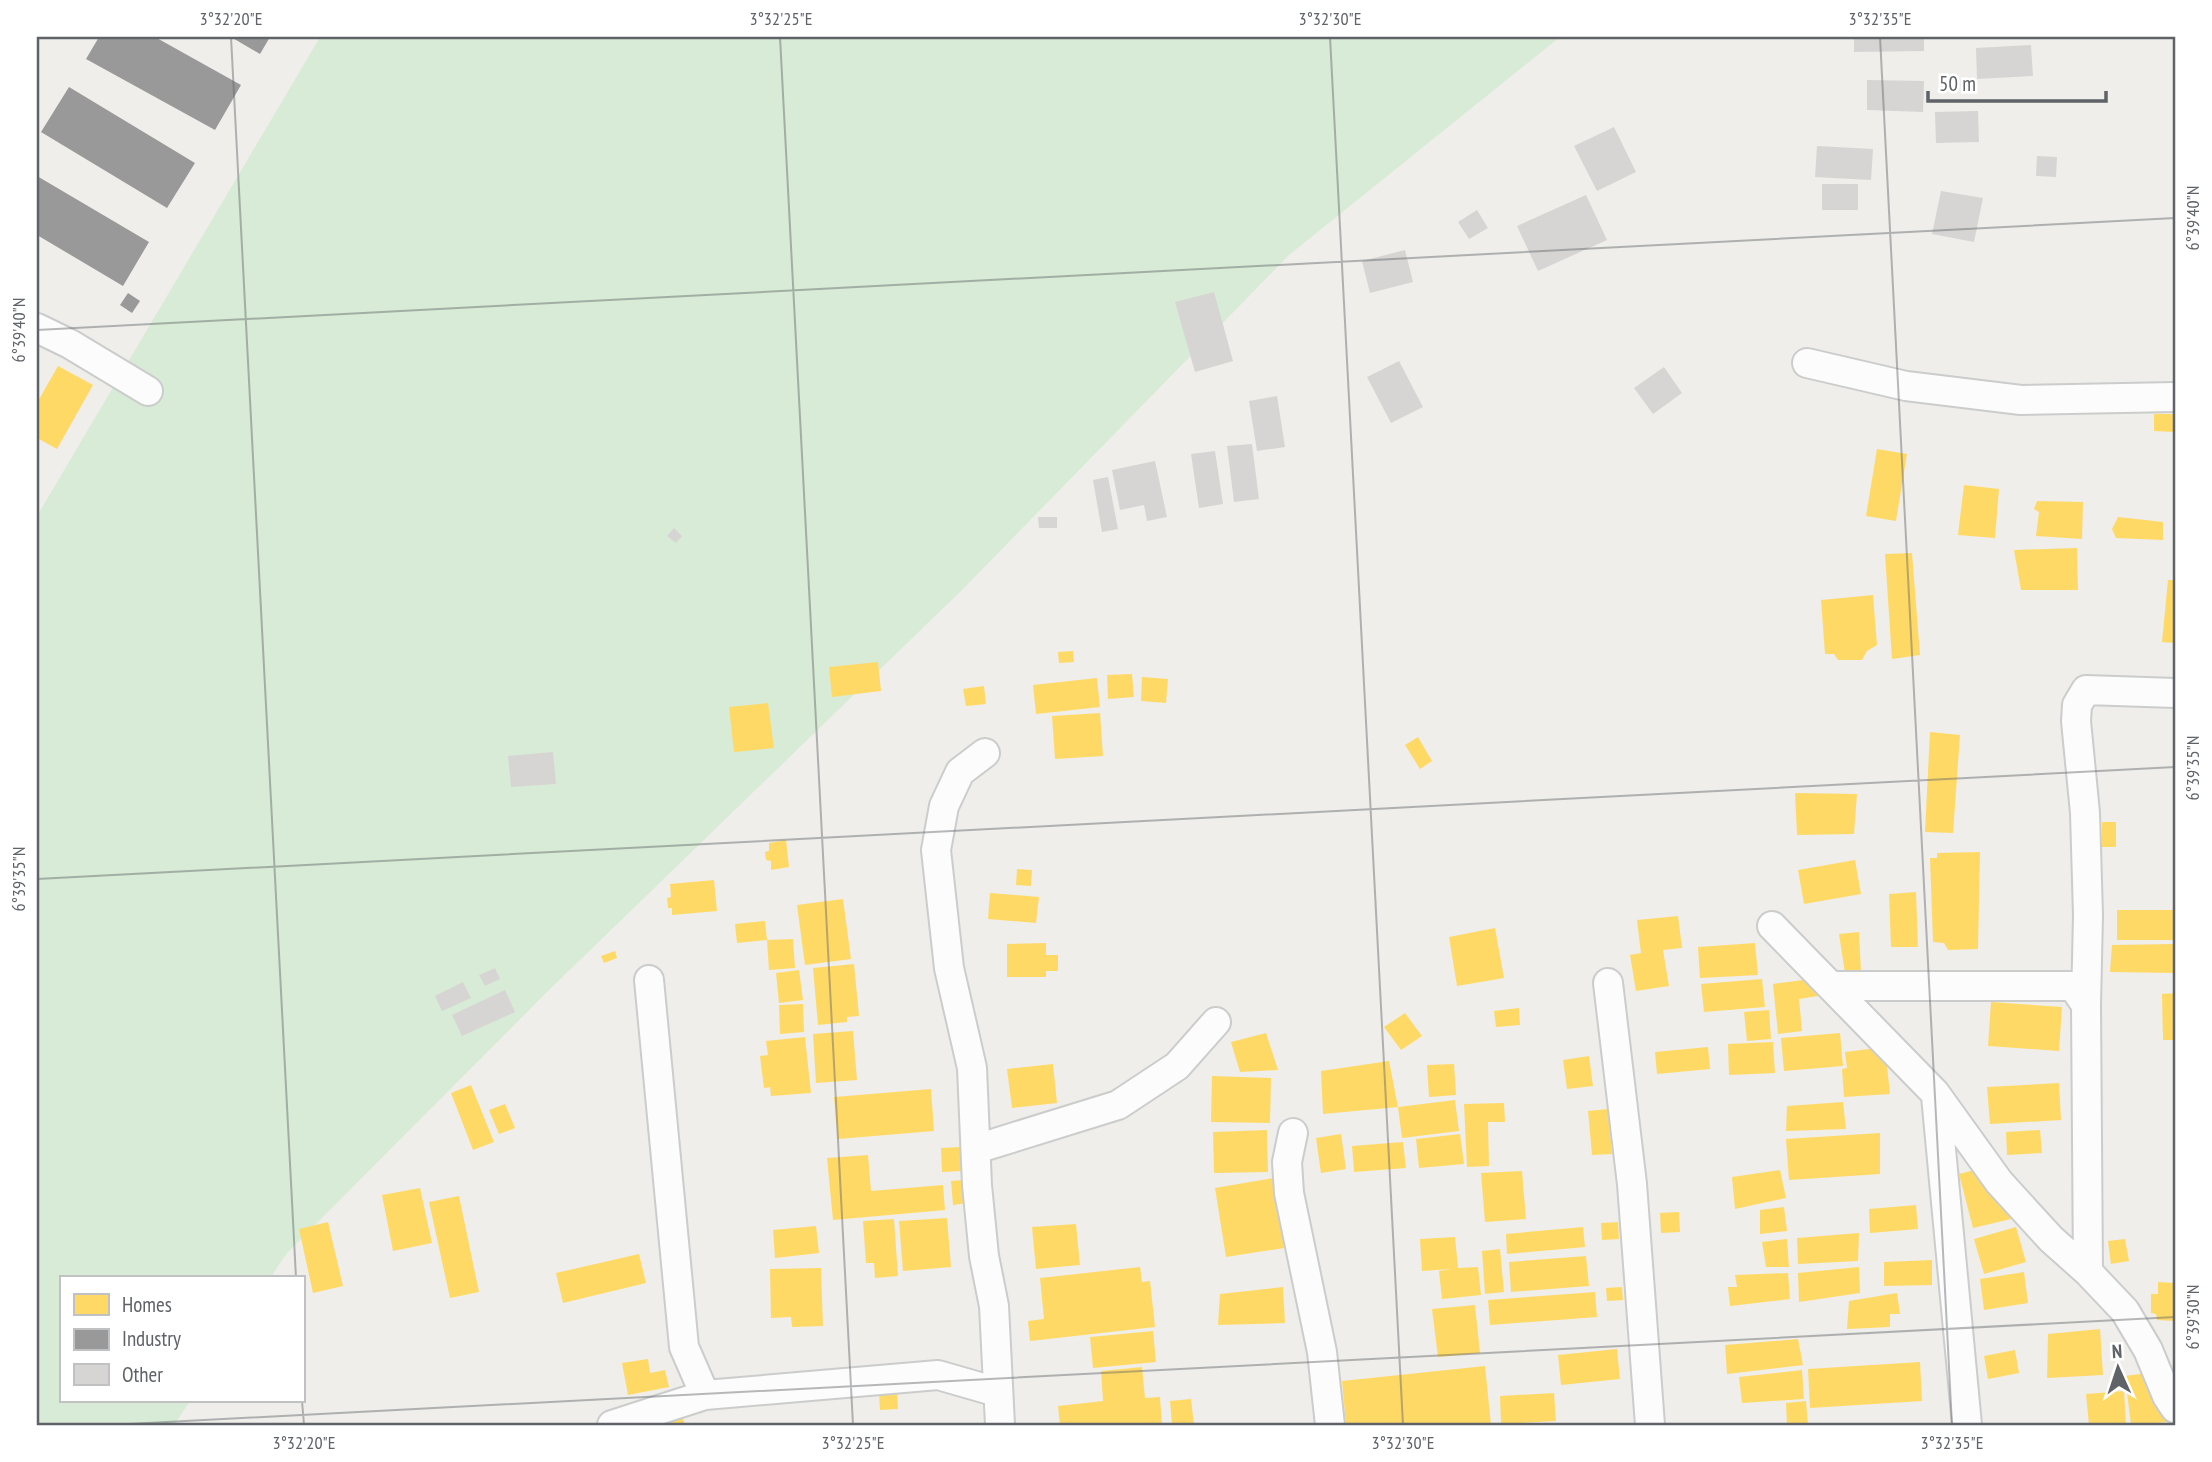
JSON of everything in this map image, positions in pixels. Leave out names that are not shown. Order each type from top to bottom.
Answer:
[{"type":"street","points":[[37,328],[70,344],[148,391]]},
{"type":"street","points":[[1807,363],[1906,386],[2021,400],[2175,397]]},
{"type":"street","points":[[2088,1272],[2085,1005],[2088,915],[2085,813],[2076,721],[2077,705],[2086,690],[2175,693]]},
{"type":"street","points":[[985,753],[960,772],[944,806],[936,850],[949,968],[971,1068],[984,1256],[994,1306],[1000,1425]]},
{"type":"street","points":[[1772,926],[1936,1093],[1999,1182],[2051,1239],[2088,1272],[2125,1311],[2148,1350],[2167,1396],[2175,1408]]},
{"type":"street","points":[[649,980],[684,1348],[705,1395]]},
{"type":"street","points":[[1608,983],[1632,1184],[1650,1425]]},
{"type":"street","points":[[1831,986],[2073,986],[2085,1005]]},
{"type":"street","points":[[976,1149],[1118,1105],[1177,1066],[1216,1022]]},
{"type":"street","points":[[1936,1093],[1967,1425]]},
{"type":"street","points":[[1293,1133],[1287,1162],[1289,1193],[1322,1352],[1330,1425]]},
{"type":"street","points":[[612,1425],[705,1395],[938,1375],[997,1392]]},
{"type":"green space","points":[[320,37],[1560,37],[1289,255],[963,589],[547,992],[287,1253],[271,1276],[60,1276],[60,1402],[189,1402],[174,1425],[37,1425],[37,516]]},
{"type":"building: Homes","points":[[58,366],[93,385],[57,449],[37,438],[37,403]]},
{"type":"building: Homes","points":[[2154,414],[2175,414],[2175,432],[2154,431]]},
{"type":"building: Homes","points":[[1877,449],[1907,454],[1896,521],[1866,516]]},
{"type":"building: Homes","points":[[1964,485],[1999,489],[1995,538],[1958,535]]},
{"type":"building: Homes","points":[[2037,501],[2083,502],[2082,539],[2036,536],[2039,512],[2034,509]]},
{"type":"building: Homes","points":[[2118,517],[2163,522],[2163,540],[2116,538],[2112,529]]},
{"type":"building: Homes","points":[[2077,548],[2078,590],[2021,590],[2014,550]]},
{"type":"building: Homes","points":[[1912,553],[1920,655],[1892,659],[1885,554]]},
{"type":"building: Homes","points":[[2168,580],[2175,580],[2175,643],[2162,642]]},
{"type":"building: Homes","points":[[1873,595],[1877,645],[1867,651],[1862,660],[1838,660],[1834,654],[1825,654],[1821,600]]},
{"type":"building: Homes","points":[[1073,651],[1074,662],[1059,663],[1058,652]]},
{"type":"building: Homes","points":[[878,662],[881,691],[832,697],[829,667]]},
{"type":"building: Homes","points":[[1132,674],[1134,697],[1108,699],[1107,675]]},
{"type":"building: Homes","points":[[1142,677],[1168,679],[1166,703],[1141,701]]},
{"type":"building: Homes","points":[[1097,678],[1100,707],[1036,714],[1033,685]]},
{"type":"building: Homes","points":[[984,686],[986,704],[966,706],[963,689]]},
{"type":"building: Homes","points":[[768,703],[774,748],[734,752],[729,707]]},
{"type":"building: Homes","points":[[1100,713],[1103,756],[1055,759],[1052,716]]},
{"type":"building: Homes","points":[[1930,732],[1960,735],[1953,833],[1925,832]]},
{"type":"building: Homes","points":[[1418,737],[1432,761],[1420,769],[1405,745]]},
{"type":"building: Homes","points":[[1795,793],[1857,794],[1854,834],[1797,835]]},
{"type":"building: Homes","points":[[2102,822],[2116,822],[2116,847],[2102,847]]},
{"type":"building: Homes","points":[[786,840],[789,867],[771,870],[771,861],[766,860],[765,852],[769,851],[769,843]]},
{"type":"building: Homes","points":[[1980,852],[1978,949],[1948,950],[1944,943],[1933,942],[1930,858],[1937,858],[1937,853]]},
{"type":"building: Homes","points":[[1855,860],[1861,894],[1804,904],[1798,870]]},
{"type":"building: Homes","points":[[1017,869],[1032,870],[1031,886],[1016,885]]},
{"type":"building: Homes","points":[[714,880],[717,911],[672,915],[667,898],[671,897],[670,884]]},
{"type":"building: Homes","points":[[1916,892],[1918,947],[1891,947],[1889,894]]},
{"type":"building: Homes","points":[[990,893],[1039,897],[1036,923],[988,919]]},
{"type":"building: Homes","points":[[843,899],[851,959],[805,965],[797,905]]},
{"type":"building: Homes","points":[[2117,910],[2175,910],[2175,940],[2117,940]]},
{"type":"building: Homes","points":[[1678,916],[1682,948],[1663,950],[1669,986],[1636,991],[1630,955],[1641,953],[1637,920]]},
{"type":"building: Homes","points":[[765,921],[767,940],[737,943],[735,924]]},
{"type":"building: Homes","points":[[1495,928],[1504,978],[1457,986],[1449,937]]},
{"type":"building: Homes","points":[[1859,932],[1861,972],[1845,973],[1839,934]]},
{"type":"building: Homes","points":[[793,939],[795,968],[769,970],[767,940]]},
{"type":"building: Homes","points":[[1046,943],[1046,955],[1058,955],[1058,971],[1046,971],[1046,977],[1007,977],[1007,944]]},
{"type":"building: Homes","points":[[1755,943],[1758,975],[1700,978],[1698,947]]},
{"type":"building: Homes","points":[[2175,944],[2175,973],[2110,972],[2112,945]]},
{"type":"building: Homes","points":[[615,951],[617,958],[604,963],[601,956]]},
{"type":"building: Homes","points":[[854,964],[859,1016],[847,1017],[847,1022],[818,1025],[813,968]]},
{"type":"building: Homes","points":[[799,970],[803,1000],[779,1003],[776,973]]},
{"type":"building: Homes","points":[[1762,979],[1765,1007],[1704,1012],[1701,984]]},
{"type":"building: Homes","points":[[1811,979],[1818,996],[1799,999],[1802,1031],[1778,1034],[1773,984]]},
{"type":"building: Homes","points":[[2175,993],[2175,1040],[2163,1040],[2162,994]]},
{"type":"building: Homes","points":[[1991,1002],[2062,1007],[2059,1051],[1988,1046]]},
{"type":"building: Homes","points":[[803,1004],[804,1032],[780,1034],[779,1005]]},
{"type":"building: Homes","points":[[1519,1008],[1520,1025],[1496,1027],[1494,1011]]},
{"type":"building: Homes","points":[[1769,1010],[1771,1039],[1747,1041],[1744,1012]]},
{"type":"building: Homes","points":[[1405,1013],[1422,1036],[1401,1050],[1384,1027]]},
{"type":"building: Homes","points":[[853,1031],[857,1080],[816,1083],[813,1034]]},
{"type":"building: Homes","points":[[1266,1033],[1278,1070],[1240,1072],[1231,1042]]},
{"type":"building: Homes","points":[[1840,1033],[1843,1066],[1784,1071],[1781,1038]]},
{"type":"building: Homes","points":[[805,1037],[811,1093],[771,1096],[770,1087],[764,1088],[760,1056],[768,1055],[766,1041]]},
{"type":"building: Homes","points":[[1773,1042],[1775,1073],[1729,1075],[1728,1044]]},
{"type":"building: Homes","points":[[1708,1047],[1710,1069],[1657,1074],[1655,1052]]},
{"type":"building: Homes","points":[[1885,1047],[1890,1094],[1844,1097],[1842,1069],[1847,1068],[1845,1052]]},
{"type":"building: Homes","points":[[1589,1056],[1593,1086],[1567,1089],[1563,1060]]},
{"type":"building: Homes","points":[[1389,1061],[1398,1107],[1323,1114],[1321,1071]]},
{"type":"building: Homes","points":[[1053,1064],[1057,1103],[1012,1108],[1007,1069]]},
{"type":"building: Homes","points":[[1454,1064],[1456,1095],[1429,1097],[1427,1065]]},
{"type":"building: Homes","points":[[1212,1076],[1271,1078],[1270,1123],[1211,1122]]},
{"type":"building: Homes","points":[[2059,1083],[2061,1120],[1990,1124],[1987,1087]]},
{"type":"building: Homes","points":[[471,1085],[494,1142],[473,1150],[451,1093]]},
{"type":"building: Homes","points":[[931,1089],[934,1131],[838,1139],[834,1097]]},
{"type":"building: Homes","points":[[1455,1100],[1459,1131],[1402,1138],[1398,1107]]},
{"type":"building: Homes","points":[[1843,1102],[1846,1129],[1786,1131],[1787,1106]]},
{"type":"building: Homes","points":[[1504,1103],[1505,1122],[1488,1122],[1489,1166],[1467,1167],[1464,1104]]},
{"type":"building: Homes","points":[[505,1104],[515,1128],[499,1134],[489,1110]]},
{"type":"building: Homes","points":[[1608,1109],[1612,1154],[1592,1155],[1588,1111]]},
{"type":"building: Homes","points":[[1267,1130],[1268,1172],[1214,1173],[1213,1132]]},
{"type":"building: Homes","points":[[2040,1130],[2042,1153],[2007,1155],[2006,1132]]},
{"type":"building: Homes","points":[[1880,1133],[1880,1174],[1789,1180],[1786,1139]]},
{"type":"building: Homes","points":[[1341,1134],[1346,1169],[1321,1173],[1316,1138]]},
{"type":"building: Homes","points":[[1460,1134],[1464,1164],[1419,1168],[1416,1139]]},
{"type":"building: Homes","points":[[1403,1142],[1406,1168],[1354,1172],[1352,1146]]},
{"type":"building: Homes","points":[[960,1147],[961,1171],[942,1172],[941,1148]]},
{"type":"building: Homes","points":[[868,1155],[871,1191],[943,1185],[945,1210],[833,1220],[827,1158]]},
{"type":"building: Homes","points":[[1997,1164],[2011,1219],[1973,1228],[1959,1174]]},
{"type":"building: Homes","points":[[1780,1170],[1786,1198],[1735,1209],[1732,1177]]},
{"type":"building: Homes","points":[[1522,1171],[1526,1219],[1485,1222],[1481,1173]]},
{"type":"building: Homes","points":[[1273,1178],[1284,1248],[1226,1257],[1215,1188]]},
{"type":"building: Homes","points":[[964,1180],[967,1203],[953,1205],[951,1181]]},
{"type":"building: Homes","points":[[420,1188],[432,1243],[393,1251],[382,1195]]},
{"type":"building: Homes","points":[[459,1196],[479,1292],[450,1298],[429,1202]]},
{"type":"building: Homes","points":[[1916,1205],[1918,1229],[1870,1233],[1869,1209]]},
{"type":"building: Homes","points":[[1784,1207],[1787,1231],[1760,1234],[1760,1210]]},
{"type":"building: Homes","points":[[1679,1212],[1680,1232],[1661,1233],[1660,1213]]},
{"type":"building: Homes","points":[[947,1218],[951,1267],[903,1271],[899,1221]]},
{"type":"building: Homes","points":[[894,1219],[898,1276],[875,1278],[874,1263],[866,1263],[863,1221]]},
{"type":"building: Homes","points":[[328,1222],[343,1286],[313,1293],[299,1229]]},
{"type":"building: Homes","points":[[1618,1222],[1619,1239],[1602,1240],[1601,1223]]},
{"type":"building: Homes","points":[[1076,1224],[1080,1265],[1036,1269],[1032,1227]]},
{"type":"building: Homes","points":[[816,1226],[819,1253],[775,1258],[773,1230]]},
{"type":"building: Homes","points":[[1583,1227],[1585,1247],[1507,1254],[1506,1234]]},
{"type":"building: Homes","points":[[2016,1227],[2026,1262],[1984,1274],[1974,1239]]},
{"type":"building: Homes","points":[[1859,1233],[1858,1261],[1798,1264],[1797,1238]]},
{"type":"building: Homes","points":[[1455,1237],[1458,1268],[1478,1267],[1481,1295],[1442,1299],[1439,1271],[1451,1269],[1422,1271],[1420,1239]]},
{"type":"building: Homes","points":[[1787,1239],[1789,1267],[1766,1267],[1762,1242]]},
{"type":"building: Homes","points":[[2125,1239],[2129,1261],[2111,1264],[2108,1241]]},
{"type":"building: Homes","points":[[1500,1249],[1504,1292],[1485,1294],[1482,1251]]},
{"type":"building: Homes","points":[[639,1254],[646,1283],[563,1303],[556,1273]]},
{"type":"building: Homes","points":[[1586,1256],[1589,1286],[1511,1292],[1509,1262]]},
{"type":"building: Homes","points":[[1932,1260],[1932,1285],[1884,1286],[1884,1262]]},
{"type":"building: Homes","points":[[1140,1267],[1142,1282],[1150,1281],[1155,1327],[1030,1341],[1028,1321],[1044,1319],[1040,1278]]},
{"type":"building: Homes","points":[[1859,1267],[1860,1293],[1799,1302],[1798,1273]]},
{"type":"building: Homes","points":[[821,1268],[823,1326],[792,1327],[791,1317],[771,1318],[770,1269]]},
{"type":"building: Homes","points":[[2024,1272],[2028,1303],[1984,1310],[1980,1279]]},
{"type":"building: Homes","points":[[1788,1273],[1790,1299],[1730,1306],[1728,1287],[1737,1287],[1735,1275]]},
{"type":"building: Homes","points":[[2158,1282],[2175,1283],[2175,1321],[2157,1320],[2156,1314],[2151,1313],[2151,1294],[2158,1294]]},
{"type":"building: Homes","points":[[1283,1287],[1285,1323],[1218,1325],[1220,1294]]},
{"type":"building: Homes","points":[[1622,1287],[1623,1300],[1607,1301],[1606,1288]]},
{"type":"building: Homes","points":[[1595,1292],[1597,1317],[1490,1325],[1488,1300]]},
{"type":"building: Homes","points":[[1897,1293],[1900,1314],[1890,1314],[1890,1327],[1847,1329],[1849,1301]]},
{"type":"building: Homes","points":[[1475,1305],[1480,1353],[1438,1357],[1432,1309]]},
{"type":"building: Homes","points":[[2100,1329],[2103,1375],[2047,1378],[2048,1334]]},
{"type":"building: Homes","points":[[1153,1331],[1156,1362],[1093,1368],[1090,1337]]},
{"type":"building: Homes","points":[[1798,1339],[1803,1365],[1727,1374],[1725,1345]]},
{"type":"building: Homes","points":[[1617,1349],[1620,1379],[1561,1385],[1558,1355]]},
{"type":"building: Homes","points":[[2015,1350],[2019,1373],[1988,1379],[1984,1356]]},
{"type":"building: Homes","points":[[648,1359],[650,1373],[665,1370],[669,1387],[628,1395],[622,1363]]},
{"type":"building: Homes","points":[[1920,1362],[1922,1401],[1810,1408],[1808,1369]]},
{"type":"building: Homes","points":[[1485,1366],[1491,1425],[1346,1425],[1342,1381]]},
{"type":"building: Homes","points":[[1142,1367],[1145,1398],[1160,1397],[1162,1425],[1060,1425],[1058,1406],[1103,1401],[1101,1371]]},
{"type":"building: Homes","points":[[1802,1370],[1804,1399],[1742,1403],[1739,1377]]},
{"type":"building: Homes","points":[[2162,1371],[2168,1422],[2131,1425],[2125,1376]]},
{"type":"building: Homes","points":[[2124,1391],[2126,1425],[2089,1425],[2086,1394]]},
{"type":"building: Homes","points":[[897,1392],[898,1409],[880,1410],[879,1393]]},
{"type":"building: Homes","points":[[1554,1393],[1556,1421],[1501,1424],[1500,1396]]},
{"type":"building: Homes","points":[[1191,1399],[1194,1425],[1172,1425],[1170,1401]]},
{"type":"building: Homes","points":[[1806,1401],[1808,1425],[1787,1425],[1786,1403]]},
{"type":"building: Homes","points":[[682,1416],[685,1425],[653,1425]]},
{"type":"building: Industry","points":[[99,37],[155,37],[241,85],[215,130],[86,59]]},
{"type":"building: Industry","points":[[231,37],[270,37],[260,54]]},
{"type":"building: Industry","points":[[69,87],[195,163],[167,208],[41,132]]},
{"type":"building: Industry","points":[[37,176],[149,242],[123,286],[37,235]]},
{"type":"building: Industry","points":[[128,293],[140,301],[132,313],[120,305]]},
{"type":"building: Other","points":[[1854,37],[1924,37],[1924,51],[1854,52]]},
{"type":"building: Other","points":[[2031,45],[2033,76],[1977,79],[1976,48]]},
{"type":"building: Other","points":[[1867,80],[1924,81],[1923,112],[1867,110]]},
{"type":"building: Other","points":[[1978,111],[1979,142],[1936,143],[1935,112]]},
{"type":"building: Other","points":[[1614,127],[1636,172],[1597,191],[1574,146]]},
{"type":"building: Other","points":[[1817,146],[1873,149],[1871,180],[1815,177]]},
{"type":"building: Other","points":[[2037,156],[2057,157],[2056,177],[2036,176]]},
{"type":"building: Other","points":[[1822,184],[1858,184],[1858,210],[1822,210]]},
{"type":"building: Other","points":[[1941,191],[1983,198],[1974,242],[1932,234]]},
{"type":"building: Other","points":[[1586,195],[1607,240],[1538,271],[1517,226]]},
{"type":"building: Other","points":[[1477,210],[1488,228],[1469,239],[1458,222]]},
{"type":"building: Other","points":[[1405,250],[1413,282],[1370,293],[1362,261]]},
{"type":"building: Other","points":[[1214,292],[1233,361],[1195,372],[1175,302]]},
{"type":"building: Other","points":[[1399,361],[1423,407],[1391,423],[1367,377]]},
{"type":"building: Other","points":[[1664,367],[1682,393],[1653,414],[1634,388]]},
{"type":"building: Other","points":[[1277,396],[1285,447],[1257,451],[1249,401]]},
{"type":"building: Other","points":[[1252,444],[1259,499],[1234,502],[1227,446]]},
{"type":"building: Other","points":[[1215,451],[1223,504],[1199,508],[1191,454]]},
{"type":"building: Other","points":[[1155,461],[1167,517],[1147,521],[1144,505],[1120,510],[1112,470]]},
{"type":"building: Other","points":[[1108,477],[1118,529],[1102,532],[1093,480]]},
{"type":"building: Other","points":[[1038,517],[1057,517],[1057,528],[1039,528]]},
{"type":"building: Other","points":[[674,528],[682,536],[676,543],[667,536]]},
{"type":"building: Other","points":[[553,752],[556,784],[511,787],[508,756]]},
{"type":"building: Other","points":[[495,968],[500,979],[485,986],[479,975]]},
{"type":"building: Other","points":[[463,982],[471,998],[442,1011],[435,996]]},
{"type":"building: Other","points":[[505,990],[515,1012],[462,1036],[452,1015]]}]
